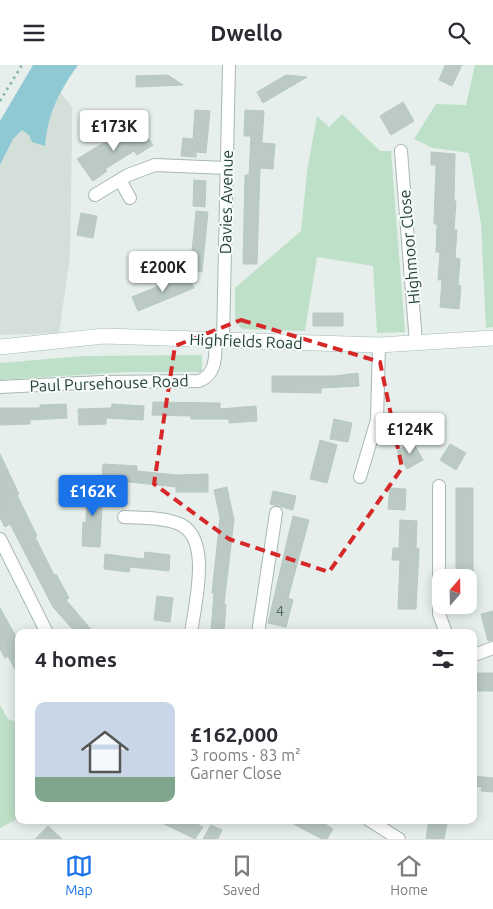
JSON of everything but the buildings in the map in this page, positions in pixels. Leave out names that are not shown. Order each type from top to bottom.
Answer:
[{"type":"street","name":"Davies Avenue","points":[[219,340],[229,65]]},
{"type":"street","name":"Highmoor Close","points":[[401,151],[416,343]]},
{"type":"street","points":[[95,195],[120,180],[156,165],[226,168]]},
{"type":"street","points":[[120,180],[130,198]]},
{"type":"street","name":"Highfields Road","points":[[0,347],[104,336],[379,345],[493,338]]},
{"type":"street","name":"Paul Pursehouse Road","points":[[0,387],[102,382],[199,381],[210,375],[214,367],[219,340]]},
{"type":"street","points":[[360,477],[378,420],[379,345]]},
{"type":"street","points":[[439,486],[438,614],[444,629]]},
{"type":"street","points":[[259,629],[276,513]]},
{"type":"street","points":[[124,517],[176,522],[187,528],[195,537],[199,550],[199,564],[192,629]]},
{"type":"street","points":[[0,539],[45,629]]},
{"type":"street","points":[[477,654],[493,648]]},
{"type":"street","points":[[372,824],[382,835],[398,839]]},
{"type":"path","points":[[0,101],[22,65]]},
{"type":"highlighted area","points":[[241,320],[380,362],[402,468],[329,572],[229,539],[154,484],[175,346]]},
{"type":"shaded area","points":[[59,91],[72,107],[72,139],[70,256],[59,333],[0,335],[0,165],[13,139],[22,130],[45,145],[47,123]]},
{"type":"green space","points":[[475,65],[493,65],[493,327],[486,328],[481,224],[469,153],[433,148],[414,139],[436,104],[466,105]]},
{"type":"green space","points":[[342,114],[380,151],[391,151],[405,332],[377,333],[373,266],[317,257],[305,331],[242,329],[235,321],[235,288],[301,231],[307,171],[317,116],[329,127]]},
{"type":"green space","points":[[202,355],[202,372],[126,372],[0,380],[0,363],[83,356]]},
{"type":"green space","points":[[0,705],[8,719],[15,722],[15,820],[0,828]]},
{"type":"water","points":[[33,65],[78,65],[65,84],[56,103],[46,134],[45,146],[32,142],[29,135],[22,130],[13,139],[0,165],[0,121]]}]
